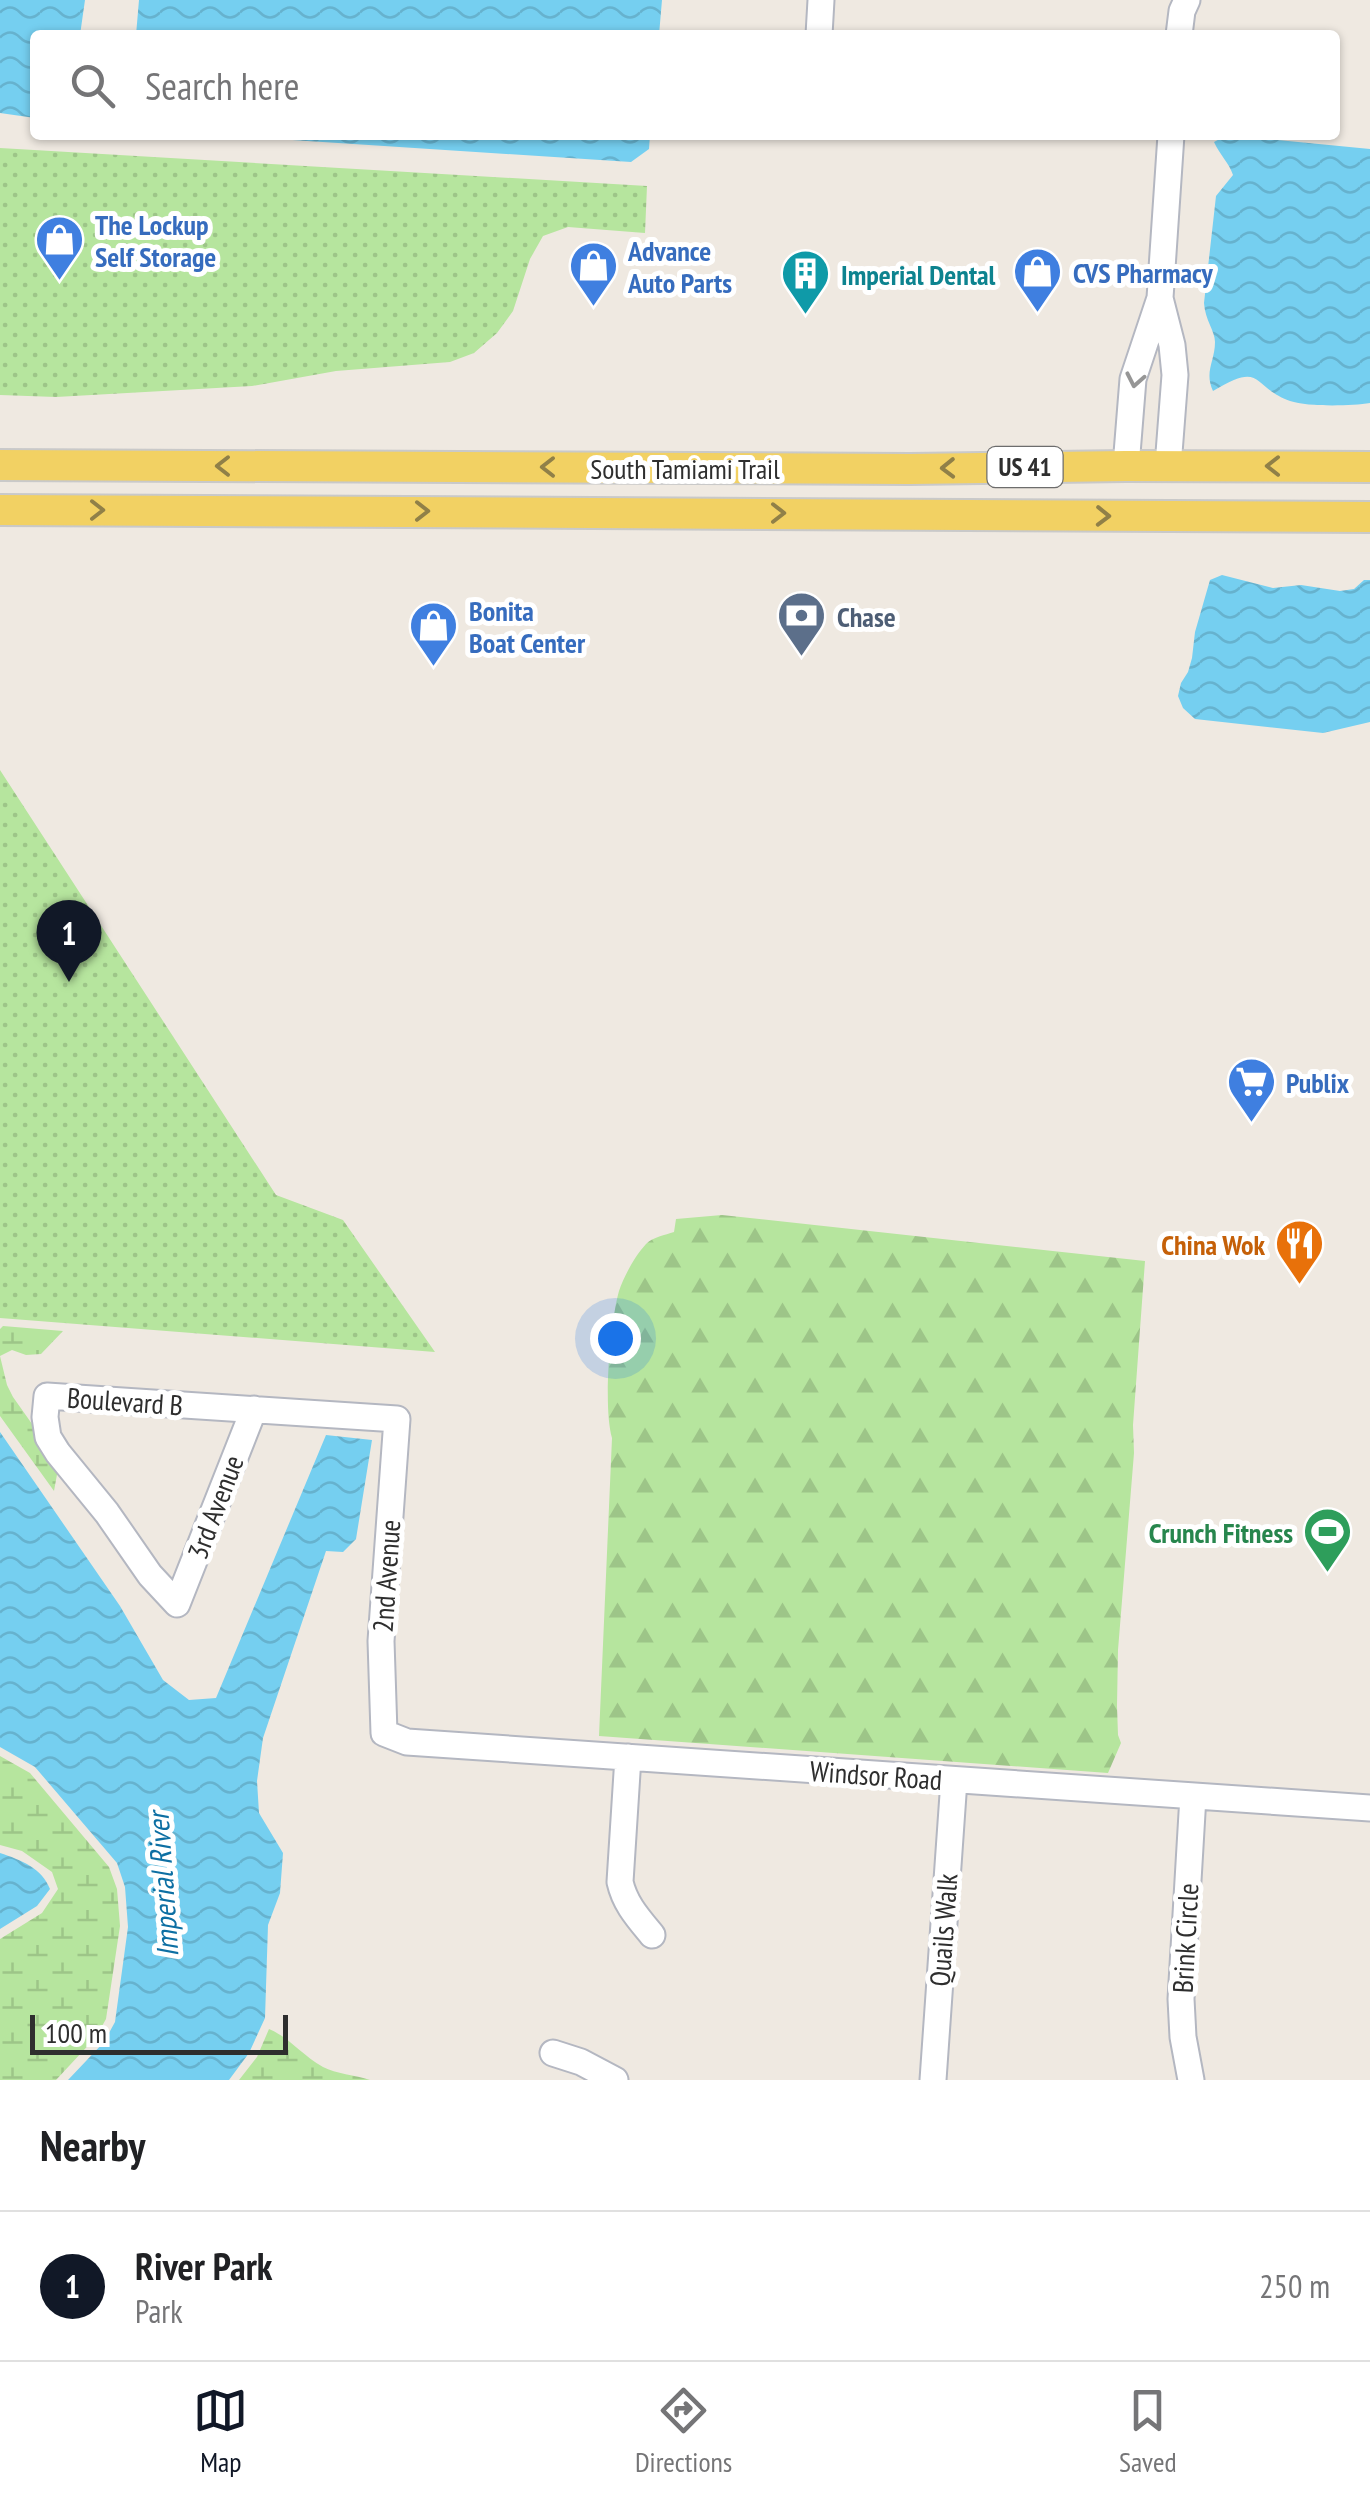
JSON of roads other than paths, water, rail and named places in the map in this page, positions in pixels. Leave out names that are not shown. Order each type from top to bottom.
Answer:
[{"type":"main road","name":"South Tamiami Trail","points":[[0,465],[1370,467]]},
{"type":"main road","name":"South Tamiami Trail","points":[[0,510],[1370,517]]},
{"type":"street","points":[[819,30],[822,0]]},
{"type":"street","points":[[1180,30],[1187,0]]},
{"type":"street","points":[[1126,466],[1133,380],[1160,298],[1172,140]]},
{"type":"street","points":[[1160,298],[1175,375],[1168,466]]},
{"type":"street","name":"Boulevard B","points":[[177,1604],[150,1575],[108,1513],[58,1453],[48,1436],[44,1417],[47,1396],[397,1419]]},
{"type":"street","name":"3rd Avenue","points":[[177,1604],[254,1409]]},
{"type":"street","name":"2nd Avenue","points":[[384,1732],[381,1641],[397,1419]]},
{"type":"street","name":"Windsor Road","points":[[384,1732],[407,1742],[1370,1808]]},
{"type":"street","points":[[628,1757],[620,1882],[632,1910],[652,1935]]},
{"type":"street","name":"Quails Walk","points":[[933,2080],[954,1780]]},
{"type":"street","name":"Brink Circle","points":[[1192,2080],[1182,2038],[1181,1999],[1193,1796]]},
{"type":"street","points":[[553,2054],[581,2062],[615,2080]]},
{"type":"water","points":[[0,0],[85,0],[81,30],[30,30],[30,117],[0,113]]},
{"type":"water","points":[[139,0],[662,0],[659,30],[136,30]]},
{"type":"water","points":[[293,140],[650,140],[649,149],[631,162]]},
{"type":"water","points":[[1278,140],[1370,149],[1370,403],[1298,403],[1249,377],[1213,391],[1210,372],[1215,342],[1204,303],[1216,196],[1233,175],[1214,142]]},
{"type":"water","points":[[1222,575],[1273,588],[1301,585],[1340,591],[1370,580],[1370,722],[1323,733],[1195,719],[1183,708],[1178,696],[1192,658],[1210,580]]},
{"type":"water","name":"Imperial River","points":[[0,1432],[120,1606],[163,1680],[189,1700],[216,1698],[326,1435],[372,1440],[356,1539],[343,1552],[326,1551],[263,1738],[257,1781],[259,1813],[283,1853],[280,1893],[268,1925],[265,2018],[249,2053],[229,2080],[68,2080],[104,2042],[115,2022],[128,1927],[125,1887],[117,1863],[35,1767],[0,1747]]},
{"type":"water","points":[[0,1853],[36,1870],[50,1889],[37,1906],[0,1929]]},
{"type":"place","name":"The Lockup Self Storage","points":[[60,282]]},
{"type":"place","name":"Advance Auto Parts","points":[[593,308]]},
{"type":"place","name":"CVS Pharmacy","points":[[1038,314]]},
{"type":"place","name":"Imperial Dental","points":[[806,316]]},
{"type":"place","name":"Chase","points":[[802,658]]},
{"type":"place","name":"Bonita Boat Center","points":[[434,668]]},
{"type":"place","name":"River Park","points":[[69,982]]},
{"type":"place","name":"Publix","points":[[1251,1124]]},
{"type":"place","name":"China Wok","points":[[1300,1286]]},
{"type":"place","name":"Crunch Fitness","points":[[1328,1574]]}]
